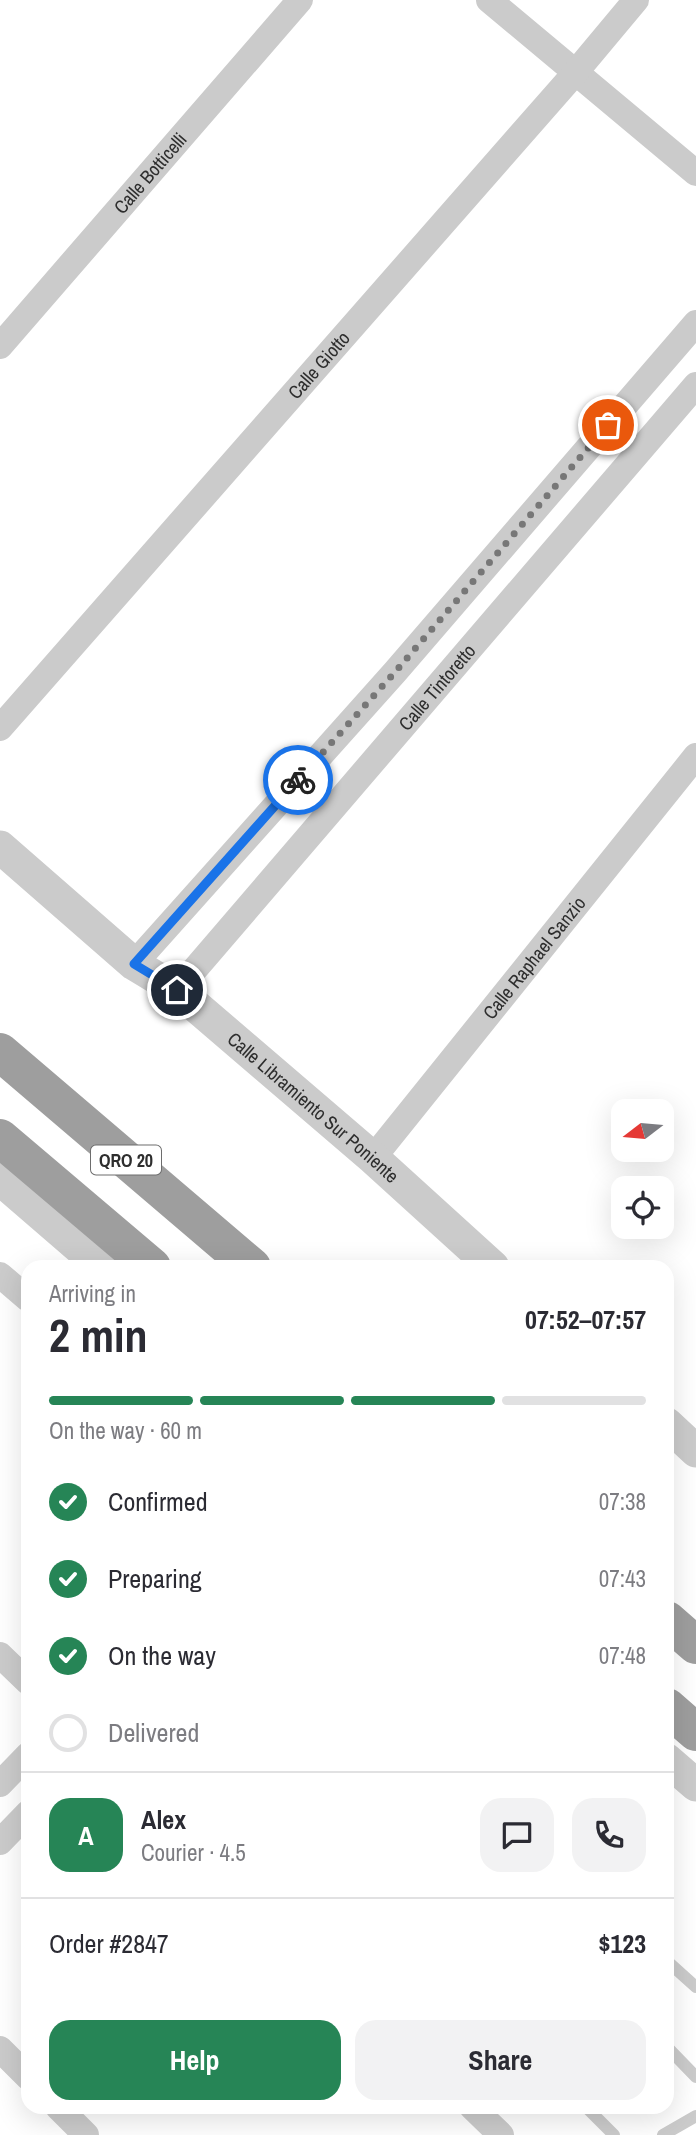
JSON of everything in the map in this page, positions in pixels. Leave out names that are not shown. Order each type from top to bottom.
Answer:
[{"type":"highway","name":"QRO 20","points":[[0,1052],[244,1260]]},
{"type":"highway","points":[[0,1138],[144,1260]]},
{"type":"highway","points":[[53,1182],[124,1260]]},
{"type":"highway","points":[[674,1626],[696,1645]]},
{"type":"highway","points":[[674,1713],[696,1732]]},
{"type":"street","name":"Calle Botticelli","points":[[0,346],[300,0]]},
{"type":"street","points":[[489,0],[696,173]]},
{"type":"street","name":"Calle Giotto","points":[[0,728],[636,0]]},
{"type":"street","points":[[134,964],[395,672],[696,323]]},
{"type":"street","name":"Calle Tintoretto","points":[[177,990],[696,385]]},
{"type":"street","points":[[395,672],[429,695]]},
{"type":"street","name":"Calle Raphael Sanzio","points":[[373,1158],[696,756]]},
{"type":"street","name":"Calle Libramiento Sur Poniente","points":[[0,846],[134,964],[177,990],[373,1158],[485,1260]]},
{"type":"street","points":[[0,1179],[94,1260]]},
{"type":"street","points":[[0,1275],[21,1292]]},
{"type":"street","points":[[674,1431],[696,1451]]},
{"type":"street","points":[[0,1655],[21,1675]]},
{"type":"street","points":[[0,1784],[21,1762]]},
{"type":"street","points":[[674,1766],[696,1785]]},
{"type":"street","points":[[0,1842],[21,1820]]},
{"type":"street","points":[[0,2049],[21,2070]]},
{"type":"street","points":[[65,2114],[86,2135]]},
{"type":"street","points":[[480,2114],[502,2135]]},
{"type":"lane","points":[[674,1967],[696,1987]]},
{"type":"lane","points":[[674,2054],[696,2077]]},
{"type":"lane","points":[[593,2114],[614,2135]]},
{"type":"lane","points":[[663,2135],[696,2116]]},
{"type":"way so far","points":[[298,780],[608,425]]},
{"type":"route","points":[[177,990],[134,964],[298,780]]}]
